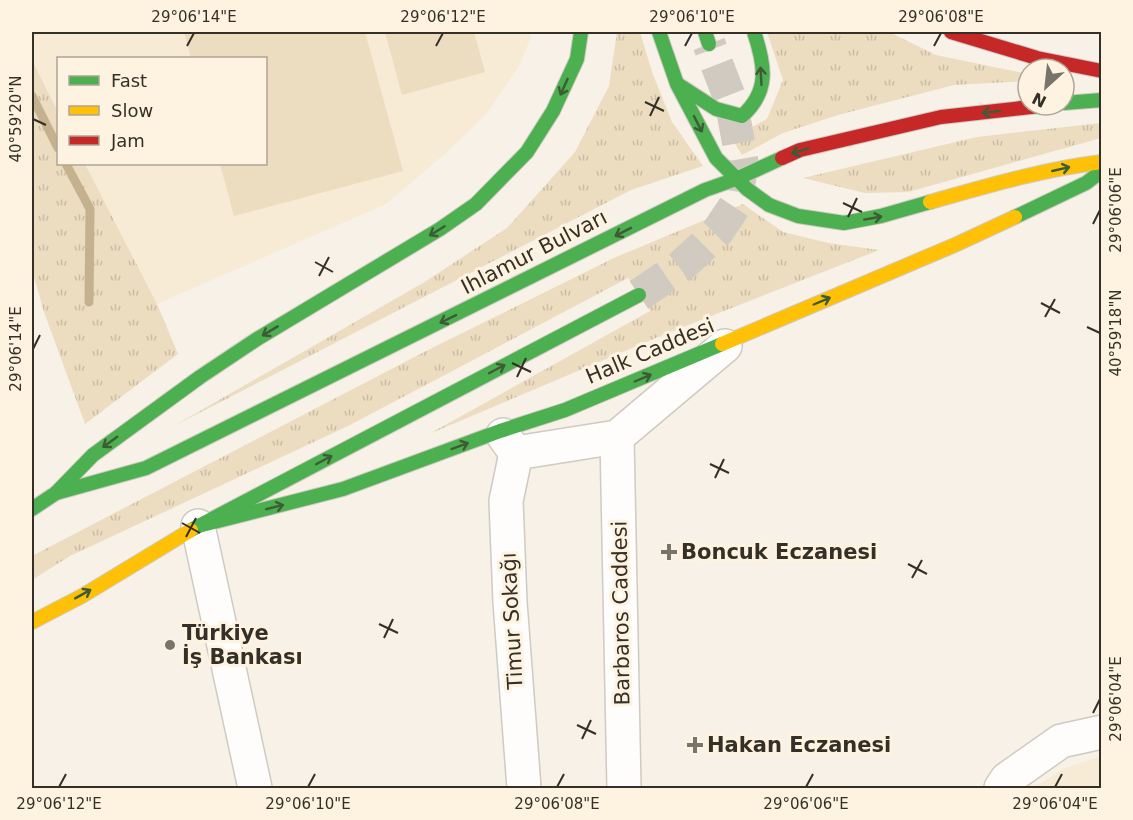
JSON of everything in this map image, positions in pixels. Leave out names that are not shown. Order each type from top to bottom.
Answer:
[{"type":"main road","name":"Ihlamur Bulvarı","points":[[32,508],[56,493],[93,454],[200,377],[257,339],[440,230],[476,204],[527,152],[553,111],[577,59],[581,32]]},
{"type":"main road","points":[[659,32],[677,84],[716,158],[747,189],[769,205],[798,216],[844,222],[881,216],[982,187],[1101,162]]},
{"type":"main road","points":[[677,84],[709,106],[727,114],[742,116],[754,106],[762,89],[754,32]]},
{"type":"main road","points":[[951,32],[1037,58],[1101,71]]},
{"type":"main road","points":[[1076,102],[1101,100]]},
{"type":"main road","name":"Ihlamur Bulvarı","points":[[56,493],[146,468],[705,190],[736,179],[800,150],[941,117],[1016,109]]},
{"type":"main road","name":"Halk Caddesi","points":[[198,526],[343,489],[508,442],[565,410],[957,244],[1086,183],[1101,171]]},
{"type":"main road","points":[[32,622],[82,596],[198,526],[639,295]]},
{"type":"street","points":[[508,442],[617,436],[733,339]]},
{"type":"street","name":"Barbaros Caddesi","points":[[617,436],[624,789]]},
{"type":"street","name":"Timur Sokağı","points":[[508,442],[506,501],[510,602],[524,789]]},
{"type":"street","points":[[198,526],[255,789]]},
{"type":"street","points":[[1001,789],[1007,779],[1061,741],[1101,732]]},
{"type":"shaded area","points":[[32,32],[530,32],[531,38],[518,68],[486,114],[447,152],[386,204],[157,304],[86,165],[267,165],[267,57],[57,57],[57,110],[32,60]]},
{"type":"shaded area","points":[[1101,756],[1101,788],[1033,788],[1063,769]]},
{"type":"green space","points":[[184,32],[365,32],[403,171],[234,216],[220,165],[267,165],[267,57],[191,57]]},
{"type":"green space","points":[[385,32],[474,32],[485,72],[402,95]]},
{"type":"green space","points":[[617,32],[640,32],[652,72],[672,122],[703,166],[631,190],[172,427],[423,283],[507,228],[575,152],[609,86]]},
{"type":"green space","points":[[767,32],[889,32],[936,55],[1016,72],[1016,82],[954,85],[838,115],[783,133],[742,155],[721,121],[746,130],[767,119],[783,80]]},
{"type":"green space","points":[[32,60],[57,110],[57,165],[86,165],[157,304],[178,354],[85,424],[44,312],[32,270]]},
{"type":"green space","points":[[1101,123],[1101,138],[908,192],[865,193],[803,178],[977,137]]},
{"type":"green space","points":[[743,204],[783,232],[828,243],[879,250],[663,335],[429,434],[650,311],[628,278],[350,425],[70,556],[32,580],[32,556],[428,350],[614,258]]},
{"type":"waterway","points":[[32,96],[57,146]]},
{"type":"waterway","points":[[67,165],[90,209],[89,302]]},
{"type":"tunnel","points":[[639,295],[680,267],[702,247],[718,231],[736,204],[742,162],[731,101],[709,44]]},
{"type":"traffic: fast","points":[[32,509],[56,493],[93,455],[200,377],[257,339],[440,229],[476,204],[527,152],[553,111],[577,59],[581,32]]},
{"type":"traffic: fast","points":[[659,32],[677,84],[716,158],[747,189],[769,205],[798,216],[844,223],[881,216],[930,202]]},
{"type":"traffic: fast","points":[[705,32],[709,44]]},
{"type":"traffic: fast","points":[[679,85],[716,109],[742,116],[757,97],[763,77],[761,56],[754,32]]},
{"type":"traffic: fast","points":[[1076,102],[1102,100]]},
{"type":"traffic: fast","points":[[56,493],[146,468],[705,190],[782,158]]},
{"type":"traffic: fast","points":[[1015,217],[1086,183],[1102,171]]},
{"type":"traffic: fast","points":[[191,530],[639,295]]},
{"type":"traffic: fast","points":[[198,526],[343,489],[500,431],[565,410],[722,344]]},
{"type":"traffic: slow","points":[[930,202],[994,184],[1102,162]]},
{"type":"traffic: slow","points":[[722,344],[1015,217]]},
{"type":"traffic: slow","points":[[32,622],[82,596],[191,530]]},
{"type":"traffic: jam","points":[[951,32],[1037,58],[1102,71]]},
{"type":"traffic: jam","points":[[782,158],[800,150],[941,117],[1016,109]]},
{"type":"place","name":"Boncuk Eczanesi","points":[[669,552]]},
{"type":"place","name":"Türkiye İş Bankası","points":[[170,645]]},
{"type":"place","name":"Hakan Eczanesi","points":[[695,745]]}]
